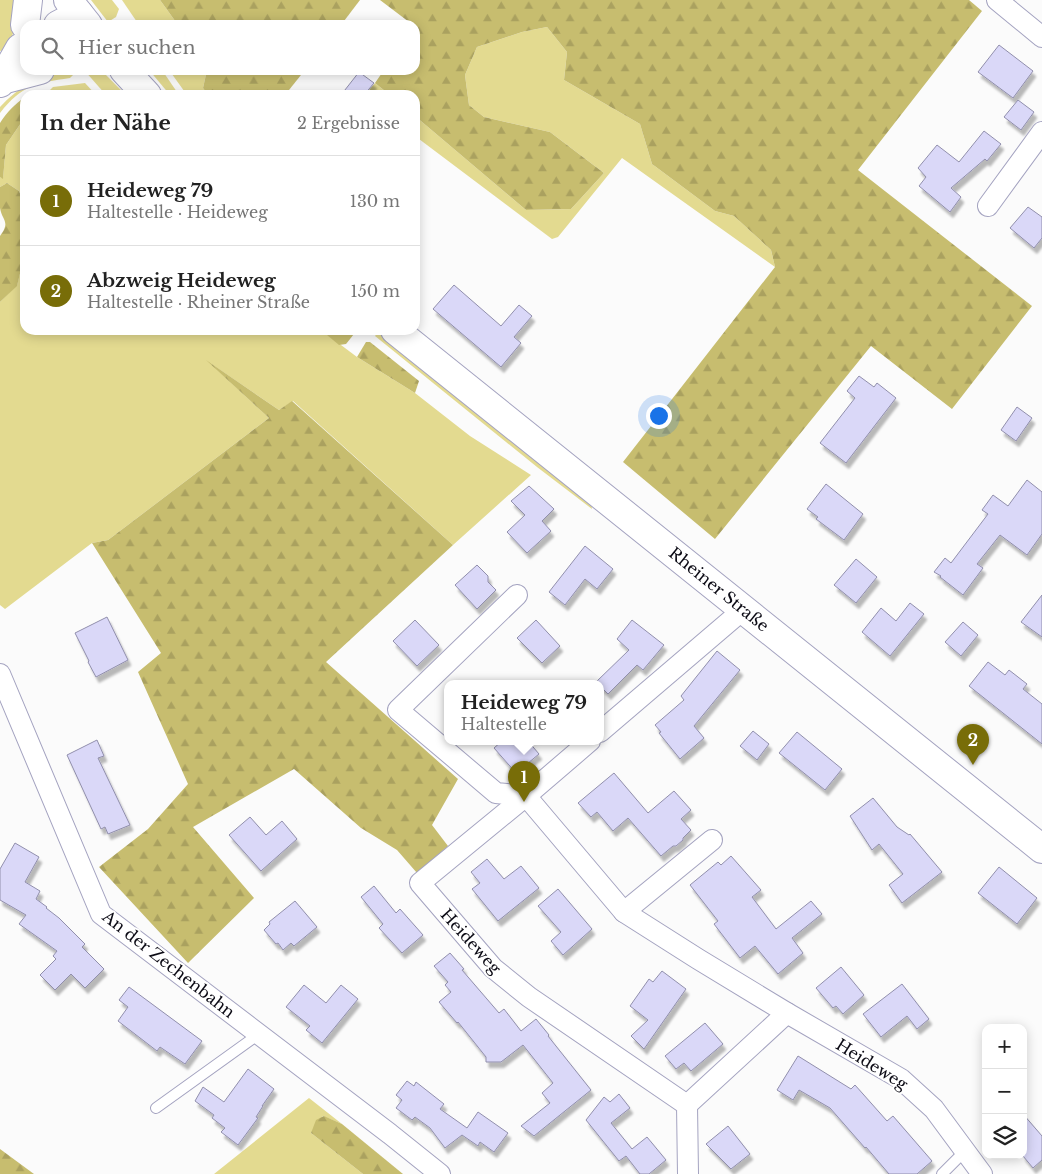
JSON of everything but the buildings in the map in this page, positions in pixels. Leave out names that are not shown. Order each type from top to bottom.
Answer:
[{"type":"main road","points":[[26,20],[28,0]]},
{"type":"main road","points":[[1,80],[20,44]]},
{"type":"main road","points":[[1,80],[20,75]]},
{"type":"main road","points":[[129,75],[142,90]]},
{"type":"main road","name":"Rheiner Straße","points":[[401,335],[1042,849]]},
{"type":"street","points":[[997,0],[1042,37]]},
{"type":"street","points":[[988,206],[1042,132]]},
{"type":"street","points":[[517,595],[398,710],[496,793],[526,796]]},
{"type":"street","points":[[604,729],[744,609]]},
{"type":"street","name":"An der Zechenbahn","points":[[0,674],[101,914],[440,1174]]},
{"type":"street","name":"Heideweg","points":[[585,745],[420,883],[493,968],[529,997],[687,1105]]},
{"type":"street","name":"Heideweg","points":[[526,796],[624,912],[787,1013],[901,1079],[934,1109],[982,1174]]},
{"type":"street","points":[[624,912],[712,840]]},
{"type":"street","points":[[688,1174],[687,1105],[787,1013]]},
{"type":"lane","points":[[156,1108],[259,1034]]},
{"type":"lane","points":[[942,1174],[965,1151]]},
{"type":"shaded area","points":[[0,0],[18,0],[18,20],[4,50],[0,51]]},
{"type":"shaded area","points":[[91,0],[112,0],[119,9],[116,17],[106,20]]},
{"type":"shaded area","points":[[122,0],[160,0],[174,20],[136,20]]},
{"type":"shaded area","points":[[547,27],[567,52],[564,80],[640,124],[652,164],[715,211],[734,216],[771,250],[775,267],[622,158],[558,237],[552,239],[420,140],[420,120],[526,210],[571,209],[604,173],[550,132],[484,117],[469,105],[465,75],[477,47],[522,32]]},
{"type":"shaded area","points":[[48,75],[73,75],[70,78],[20,90],[20,93],[0,113],[0,107],[7,100],[20,89]]},
{"type":"shaded area","points":[[88,75],[106,75],[121,90],[102,90]]},
{"type":"shaded area","points":[[153,75],[165,75],[176,90],[166,90]]},
{"type":"shaded area","points":[[173,75],[206,75],[203,88],[204,90],[183,90]]},
{"type":"shaded area","points":[[85,83],[91,90],[50,90],[53,87]]},
{"type":"shaded area","points":[[375,83],[384,90],[369,90]]},
{"type":"shaded area","points":[[20,124],[20,194],[7,183],[0,187],[0,177],[3,178],[6,145]]},
{"type":"shaded area","points":[[20,273],[20,335],[328,335],[357,357],[415,393],[470,436],[531,475],[453,545],[293,401],[279,410],[210,363],[269,418],[108,540],[92,543],[5,609],[0,605],[0,302],[17,285]]},
{"type":"shaded area","points":[[384,335],[591,503],[592,509],[537,467],[375,336]]},
{"type":"shaded area","points":[[309,1098],[342,1124],[323,1116],[311,1133],[363,1174],[214,1174]]},
{"type":"green space","points":[[160,0],[360,0],[345,20],[174,20]]},
{"type":"green space","points":[[380,0],[969,0],[982,11],[858,170],[1032,306],[952,409],[871,346],[715,539],[623,462],[775,267],[771,250],[734,216],[715,211],[652,164],[640,124],[564,80],[567,52],[547,27],[522,32],[477,47],[465,75],[469,105],[484,117],[550,132],[604,173],[571,209],[526,210],[420,120],[420,90],[384,90],[375,83],[381,75],[420,75],[420,20],[406,20]]},
{"type":"green space","points":[[206,75],[301,75],[289,90],[204,90],[203,88]]},
{"type":"green space","points":[[20,101],[20,124],[6,145],[3,179],[0,177],[0,123]]},
{"type":"green space","points":[[7,183],[20,194],[20,274],[17,286],[0,302],[0,236],[5,227],[5,221],[0,208],[0,187]]},
{"type":"green space","points":[[327,335],[353,335],[346,344],[339,345]]},
{"type":"green space","points":[[366,342],[370,342],[419,381],[415,393],[357,357]]},
{"type":"green space","points":[[206,360],[279,410],[292,401],[453,545],[326,662],[458,779],[432,825],[448,846],[417,873],[397,850],[361,828],[294,769],[193,827],[254,898],[188,963],[99,867],[148,829],[188,784],[138,672],[161,653],[92,543],[108,540],[269,418]]},
{"type":"green space","points":[[324,1116],[342,1124],[403,1174],[363,1174],[311,1133],[316,1120]]},
{"type":"green space","points":[[0,1149],[34,1174],[0,1174]]},
{"type":"place","name":"Abzweig Heideweg","points":[[973,765]]},
{"type":"place","name":"Heideweg 79","points":[[524,802]]}]
